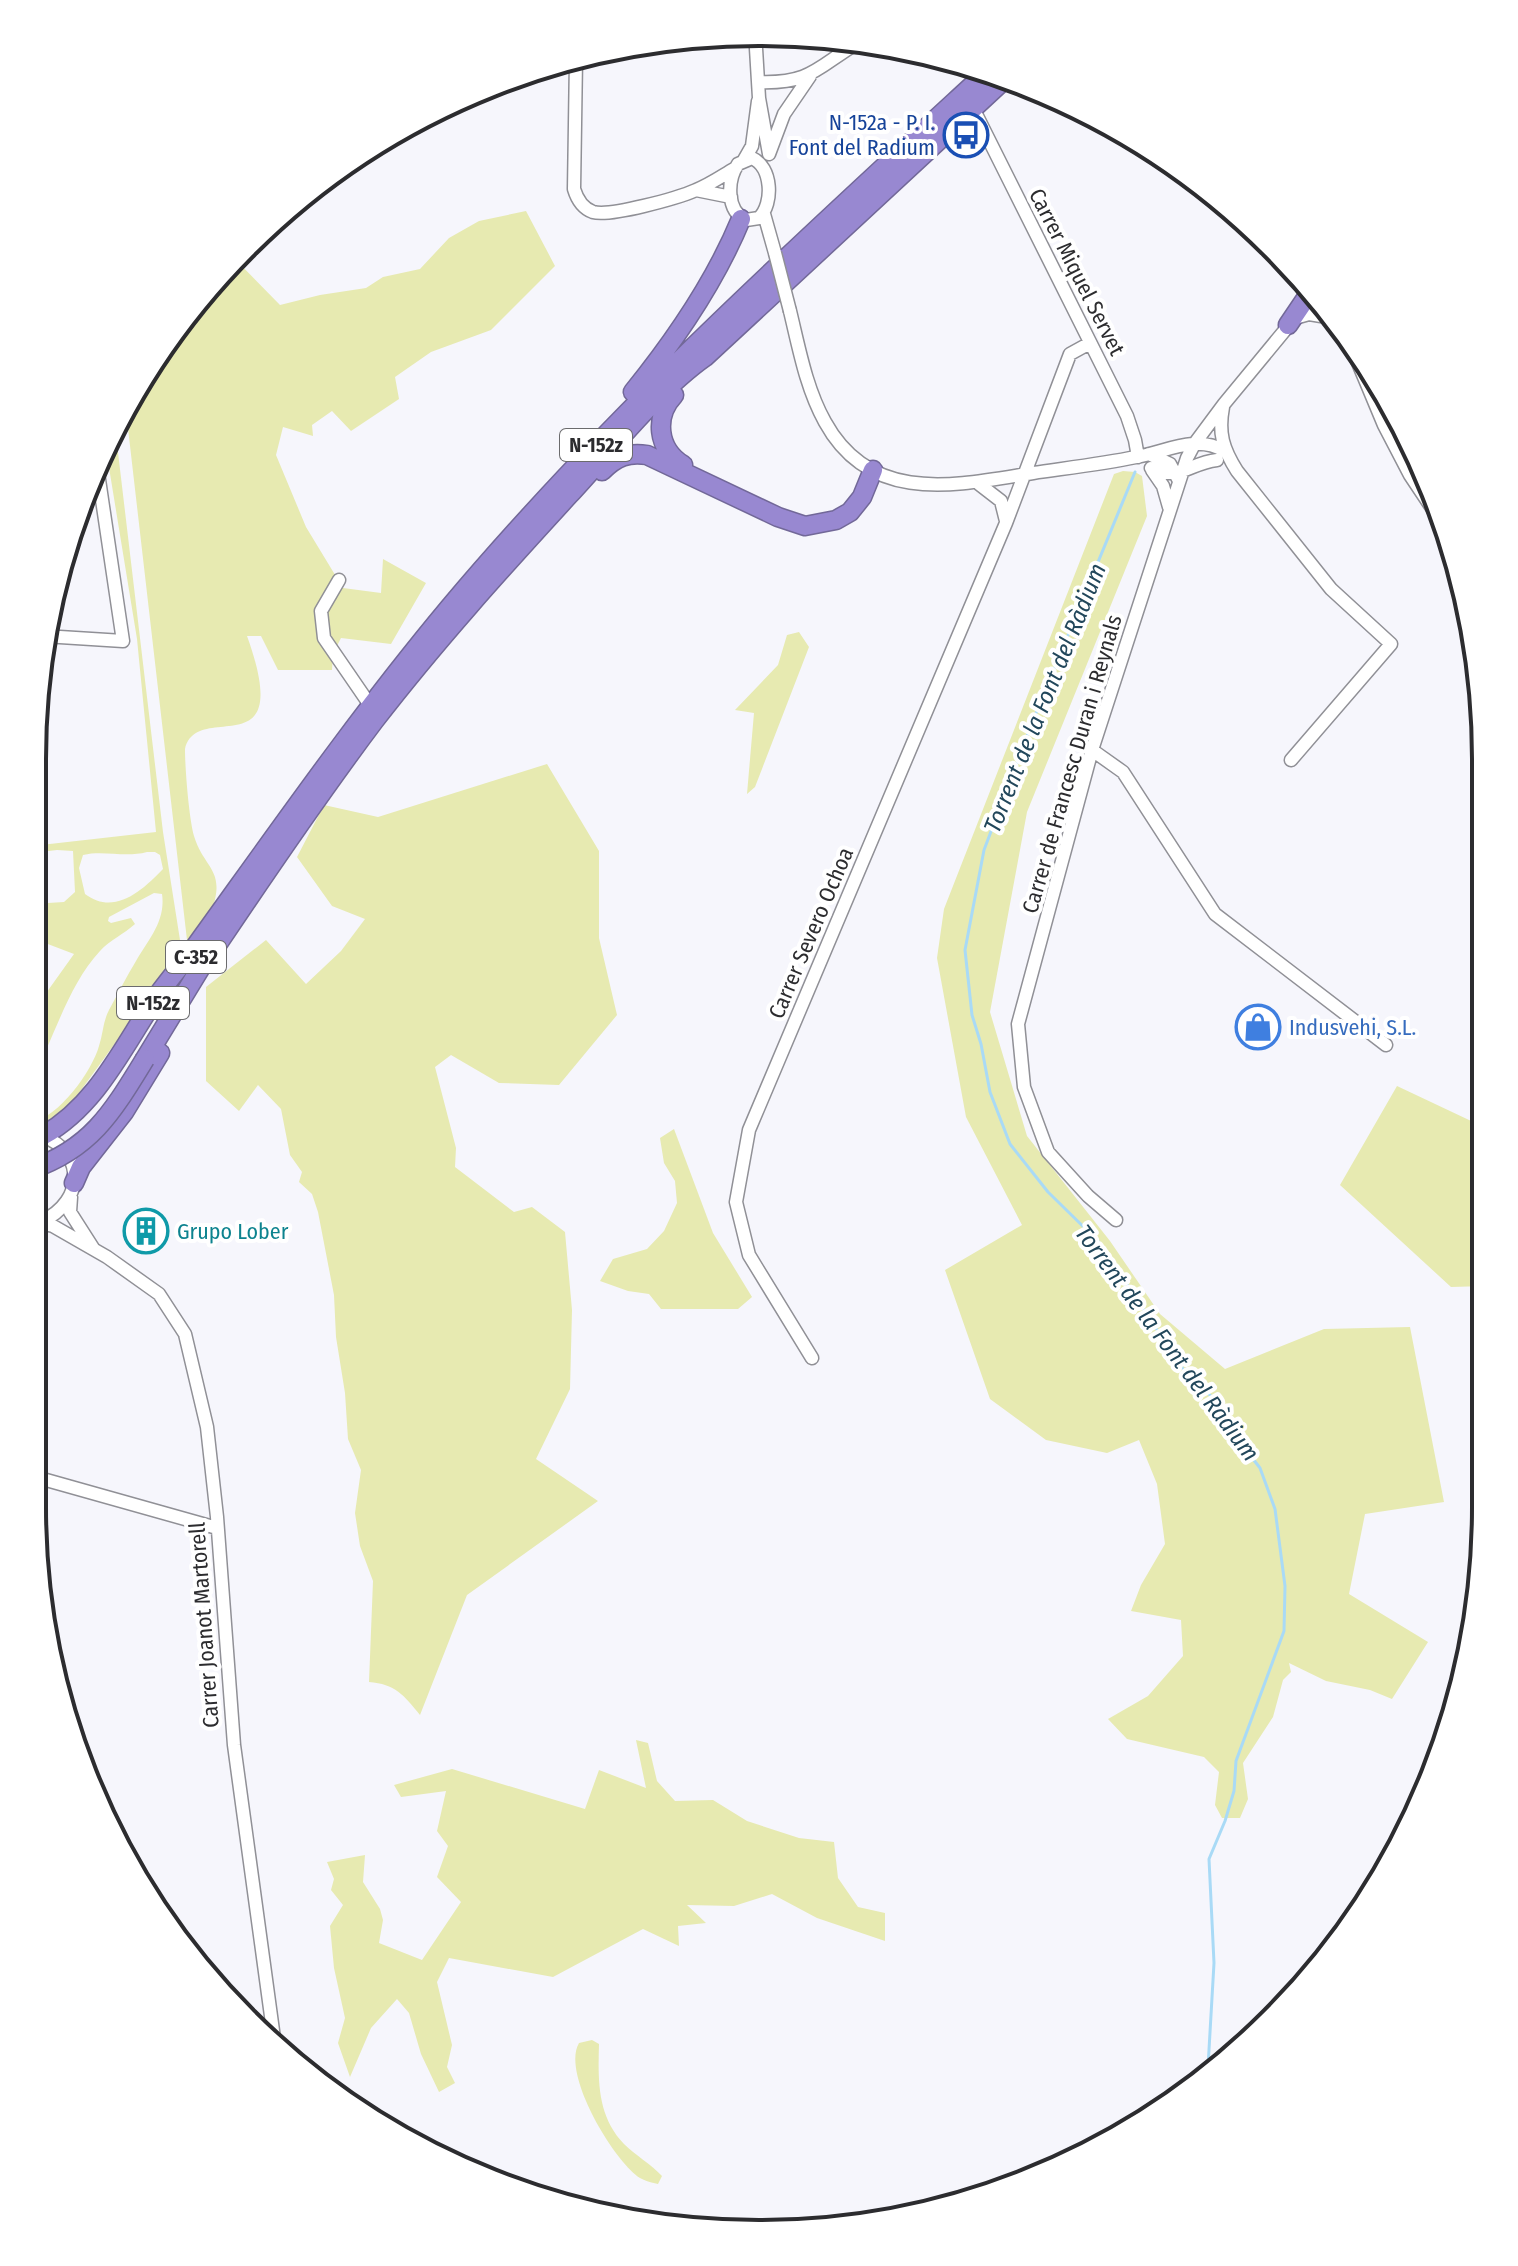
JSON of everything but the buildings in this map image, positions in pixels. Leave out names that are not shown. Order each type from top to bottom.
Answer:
[{"type":"highway","name":"N-152z","points":[[46,1131],[59,1127],[91,1096],[162,990],[370,705],[451,605],[612,427],[720,318],[978,81]]},
{"type":"highway","name":"N-152z","points":[[73,1190],[81,1167],[124,1112],[188,1006],[214,957],[217,945],[293,832],[376,719],[460,616],[629,430],[691,367],[996,87]]},
{"type":"highway","points":[[612,427],[618,410],[689,318],[741,219]]},
{"type":"highway","points":[[1288,325],[1305,300]]},
{"type":"highway","points":[[705,357],[696,373],[668,402],[661,420],[664,446],[693,475],[778,517],[805,526],[836,520],[850,512],[862,497],[873,470]]},
{"type":"highway","points":[[549,517],[611,462],[628,454],[647,455],[693,475]]},
{"type":"highway","name":"C-352","points":[[46,1164],[76,1149],[111,1114],[141,1054],[255,864]]},
{"type":"highway","name":"C-352","points":[[46,1152],[64,1145],[86,1126],[217,945]]},
{"type":"street","points":[[756,46],[768,205],[764,214],[753,220],[741,219],[736,214],[731,197],[739,164],[752,146],[759,98]]},
{"type":"street","points":[[758,82],[784,83],[810,76],[845,51]]},
{"type":"street","points":[[576,70],[574,189],[583,206],[592,212],[604,213],[696,190],[752,158],[766,160]]},
{"type":"street","points":[[766,160],[784,114],[810,76]]},
{"type":"street","name":"Carrer Miquel Servet","points":[[973,108],[1132,428],[1143,456]]},
{"type":"street","points":[[696,190],[731,197]]},
{"type":"street","points":[[764,214],[809,384],[826,425],[850,453],[873,470],[910,483],[940,486],[979,484],[1143,456],[1195,443],[1221,456],[1237,471],[1331,589],[1391,644],[1291,760]]},
{"type":"street","points":[[1288,325],[1295,318],[1317,315]]},
{"type":"street","name":"Carrer de Francesc Duran i Reynals","points":[[1116,1220],[1088,1196],[1048,1152],[1024,1087],[1018,1024],[1092,750],[1179,476],[1195,443],[1288,325]]},
{"type":"street","name":"Carrer Severo Ochoa","points":[[812,1358],[749,1255],[736,1202],[749,1130],[1006,523],[1070,354],[1090,343]]},
{"type":"street","points":[[1372,396],[1419,488]]},
{"type":"street","points":[[1221,456],[1220,430],[1224,404]]},
{"type":"street","points":[[1143,456],[1163,486],[1170,511]]},
{"type":"street","points":[[1143,456],[1170,464],[1179,476]]},
{"type":"street","points":[[1151,468],[1179,476],[1202,462],[1221,456]]},
{"type":"street","points":[[979,484],[1001,501],[1006,523]]},
{"type":"street","points":[[57,637],[123,641],[100,486]]},
{"type":"street","points":[[339,580],[321,611],[324,638],[370,705]]},
{"type":"street","points":[[1092,750],[1123,772],[1215,914],[1386,1045]]},
{"type":"street","points":[[46,1139],[65,1151],[71,1161],[73,1190],[70,1212],[95,1251]]},
{"type":"street","name":"N-152z","points":[[46,1219],[54,1216],[73,1190]]},
{"type":"street","name":"Carrer Joanot Martorell","points":[[46,1225],[95,1251],[159,1294],[185,1334],[207,1427],[234,1745],[273,2028]]},
{"type":"street","points":[[46,1480],[217,1528]]},
{"type":"green space","points":[[526,211],[555,266],[491,330],[431,352],[395,377],[399,399],[351,431],[332,411],[312,425],[313,436],[283,427],[276,455],[306,527],[343,588],[381,593],[383,559],[426,583],[391,644],[341,638],[333,654],[332,670],[278,670],[261,636],[247,636],[259,678],[260,704],[252,718],[193,735],[185,749],[194,836],[215,877],[216,896],[212,910],[68,1108],[55,1122],[46,1124],[46,1116],[73,1092],[89,1068],[99,1046],[107,1014],[155,930],[163,904],[162,894],[154,893],[109,917],[111,923],[131,918],[135,924],[104,947],[89,965],[70,996],[46,1050],[46,993],[74,954],[46,943],[46,903],[64,902],[75,892],[73,851],[46,851],[46,844],[156,832],[137,639],[109,467],[118,449],[163,832],[180,940],[187,940],[128,429],[166,363],[193,325],[243,267],[280,305],[366,288],[383,277],[420,269],[449,238],[479,221]],"holes":[[[147,852],[160,855],[163,869],[127,898],[106,902],[85,894],[79,868],[83,855]]]},
{"type":"green space","points":[[1123,471],[1142,476],[1147,516],[1027,812],[990,1012],[1027,1136],[1110,1241],[1160,1314],[1225,1369],[1324,1329],[1410,1327],[1444,1502],[1365,1514],[1349,1594],[1428,1642],[1392,1699],[1370,1690],[1326,1681],[1289,1663],[1291,1672],[1283,1680],[1273,1717],[1243,1763],[1248,1799],[1240,1818],[1222,1818],[1215,1805],[1219,1772],[1204,1757],[1127,1739],[1108,1719],[1148,1696],[1183,1656],[1181,1620],[1131,1611],[1141,1585],[1165,1544],[1157,1484],[1139,1440],[1107,1453],[1046,1440],[990,1399],[945,1270],[1022,1225],[966,1117],[937,958],[944,909],[1114,474]]},
{"type":"green space","points":[[799,632],[809,647],[755,787],[747,794],[754,713],[735,710],[778,665],[787,635]]},
{"type":"green space","points":[[547,764],[599,851],[599,938],[617,1015],[559,1085],[499,1083],[451,1055],[435,1067],[456,1148],[455,1167],[514,1212],[532,1207],[565,1232],[572,1310],[570,1389],[536,1459],[598,1501],[467,1595],[420,1715],[398,1692],[386,1685],[369,1682],[373,1581],[360,1546],[355,1513],[361,1470],[348,1439],[334,1295],[318,1212],[312,1194],[299,1182],[302,1172],[290,1155],[281,1109],[258,1085],[239,1111],[206,1081],[206,987],[266,940],[306,984],[341,951],[365,919],[332,906],[297,857],[324,805],[378,817]]},
{"type":"green space","points":[[1397,1086],[1472,1121],[1472,1286],[1451,1287],[1340,1185]]},
{"type":"green space","points":[[674,1129],[713,1233],[752,1297],[738,1309],[661,1309],[649,1294],[628,1291],[600,1281],[613,1259],[647,1249],[664,1231],[677,1203],[675,1181],[664,1163],[660,1138]]},
{"type":"green space","points":[[636,1740],[648,1743],[657,1781],[675,1801],[713,1800],[747,1821],[799,1838],[834,1842],[838,1878],[858,1907],[885,1913],[885,1941],[817,1918],[772,1894],[734,1906],[687,1905],[706,1923],[678,1926],[679,1946],[643,1929],[553,1977],[449,1958],[437,1982],[452,2045],[447,2067],[455,2083],[439,2092],[421,2054],[409,2013],[397,1999],[371,2028],[350,2077],[338,2043],[345,2018],[334,1968],[330,1926],[343,1905],[331,1890],[334,1879],[327,1862],[365,1855],[363,1882],[380,1909],[383,1920],[379,1943],[422,1960],[461,1902],[437,1877],[448,1846],[437,1831],[446,1791],[401,1797],[394,1785],[452,1769],[585,1809],[599,1770],[646,1788]]},
{"type":"green space","points":[[592,2040],[599,2044],[599,2084],[609,2122],[624,2144],[662,2176],[658,2184],[640,2178],[617,2154],[583,2094],[575,2057],[579,2043]]},
{"type":"waterway","name":"Torrent de la Font del Ràdium","points":[[1135,472],[1034,718],[984,850],[965,950],[972,1015],[990,1092],[1010,1144],[1048,1192],[1098,1241],[1185,1372],[1212,1397],[1232,1432],[1260,1468],[1275,1509],[1285,1586],[1284,1631],[1236,1761],[1234,1791],[1209,1859],[1214,1963],[1208,2060]]},
{"type":"place","name":"N-152a - P. I. Font del Radium","points":[[966,135]]},
{"type":"place","name":"Indusvehi, S.L.","points":[[1258,1027]]},
{"type":"place","name":"Grupo Lober","points":[[146,1231]]}]
